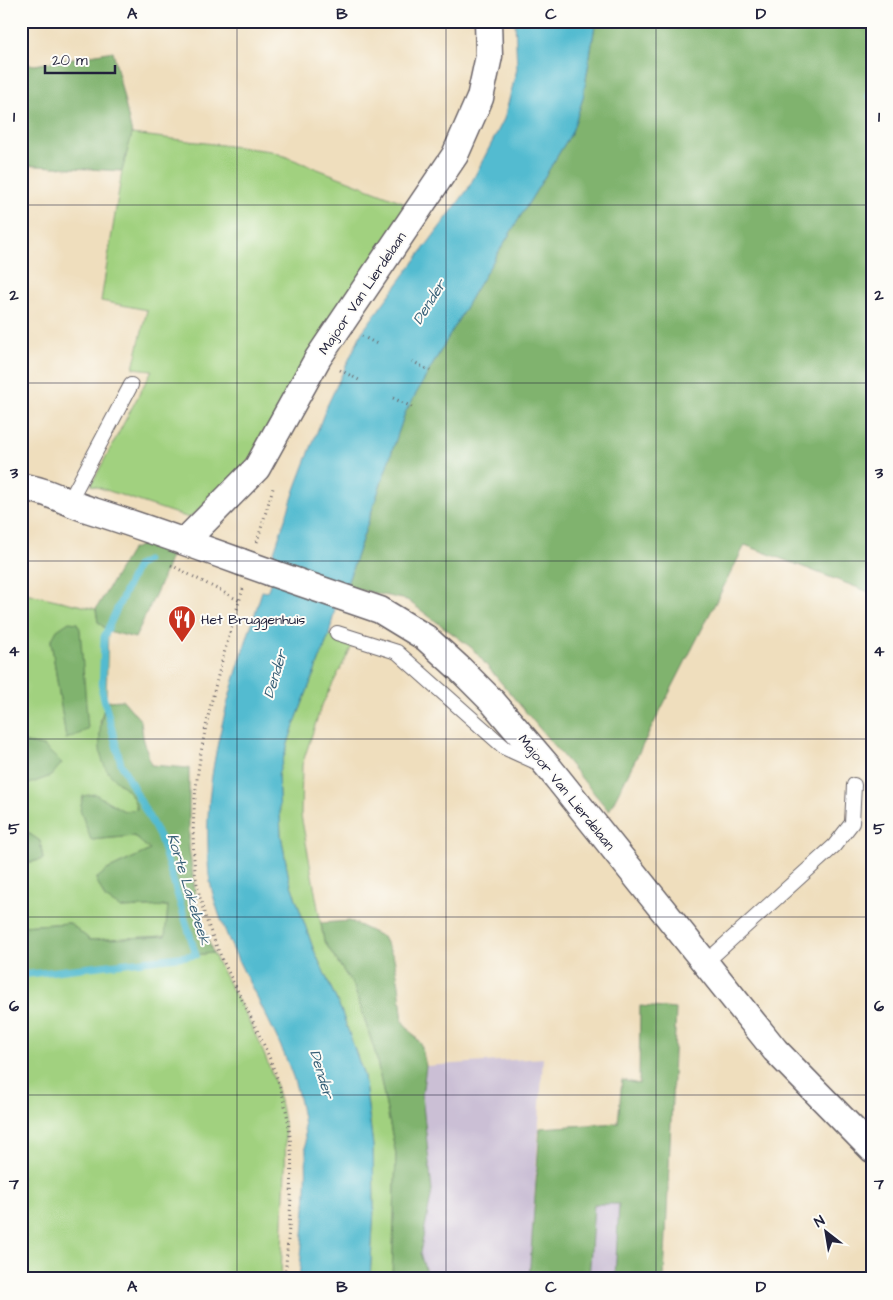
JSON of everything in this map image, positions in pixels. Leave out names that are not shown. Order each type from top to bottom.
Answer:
[{"type":"street","name":"Majoor Van Lierdelaan","points":[[185,541],[257,468],[318,358],[456,155],[480,98],[489,56],[488,21]]},
{"type":"street","name":"Majoor Van Lierdelaan","points":[[21,487],[33,488],[380,610],[426,638],[492,701],[550,768],[775,1050],[872,1149]]},
{"type":"lane","points":[[69,502],[131,385]]},
{"type":"lane","points":[[336,634],[398,652],[505,748],[550,768]]},
{"type":"lane","points":[[705,963],[834,846],[852,823],[854,785]]},
{"type":"path","points":[[355,332],[377,344]]},
{"type":"path","points":[[412,361],[430,371]]},
{"type":"path","points":[[337,369],[360,380]]},
{"type":"path","points":[[393,398],[412,408]]},
{"type":"path","points":[[209,585],[212,579]]},
{"type":"path","points":[[240,601],[230,628],[201,754],[194,809],[194,859],[199,892],[216,948],[266,1047],[286,1107],[292,1155],[291,1205],[285,1279]]},
{"type":"shaded area","points":[[543,1058],[529,1279],[428,1279],[420,1253],[432,1191],[422,1095],[426,1066]]},
{"type":"shaded area","points":[[594,1204],[619,1204],[615,1279],[589,1279]]},
{"type":"green space","points":[[594,21],[872,21],[872,591],[869,592],[745,545],[609,811],[472,648],[407,600],[346,587],[405,413],[476,289],[572,132],[583,98],[595,25]]},
{"type":"green space","points":[[113,51],[132,134],[122,171],[21,165],[21,63],[35,65]]},
{"type":"green space","points":[[132,134],[271,151],[403,202],[402,218],[265,444],[214,497],[189,518],[91,485],[152,370],[133,368],[147,310],[101,301],[122,171]]},
{"type":"green space","points":[[148,542],[164,548],[171,556],[162,580],[135,638],[108,631],[98,622],[96,609],[131,550]]},
{"type":"green space","points":[[21,592],[96,609],[98,622],[108,631],[106,701],[100,722],[108,771],[133,796],[137,810],[124,811],[95,794],[91,840],[135,836],[150,850],[107,870],[121,908],[169,906],[165,936],[90,940],[70,923],[21,926],[21,865],[43,859],[40,841],[21,828],[21,787],[31,783],[43,746],[21,742]],"holes":[[[77,623],[81,649],[78,680],[66,738],[51,641]]]},
{"type":"green space","points":[[69,622],[77,623],[80,629],[88,729],[66,739],[51,641],[57,630]]},
{"type":"green space","points":[[329,635],[352,646],[321,707],[302,765],[301,815],[324,941],[354,987],[375,1052],[396,1154],[392,1279],[370,1279],[374,1208],[373,1146],[364,1076],[341,1010],[313,948],[289,879],[281,835],[278,775],[294,725]]},
{"type":"green space","points":[[123,700],[141,721],[143,737],[151,765],[189,768],[189,848],[198,913],[213,953],[21,973],[21,926],[70,923],[90,940],[165,936],[168,906],[121,908],[105,898],[96,879],[107,870],[150,850],[134,836],[91,840],[80,810],[83,796],[95,794],[124,811],[137,809],[132,797],[109,773],[101,757],[100,728],[106,701]]},
{"type":"green space","points":[[21,742],[43,746],[62,763],[51,776],[21,787]]},
{"type":"green space","points":[[21,828],[40,841],[43,859],[21,865]]},
{"type":"green space","points":[[350,921],[383,937],[394,958],[403,1022],[421,1044],[426,1066],[422,1095],[432,1191],[420,1253],[428,1279],[392,1279],[396,1154],[375,1052],[354,987],[324,941],[321,923]]},
{"type":"green space","points":[[213,953],[267,1062],[283,1112],[285,1160],[281,1279],[21,1279],[21,973]]},
{"type":"green space","points":[[640,1006],[676,1009],[664,1279],[615,1279],[619,1204],[594,1204],[589,1279],[529,1279],[540,1128],[618,1123],[622,1080],[639,1084]]},
{"type":"water","name":"Dender","points":[[515,21],[594,21],[595,25],[583,98],[572,132],[476,289],[405,413],[346,587],[340,587],[329,635],[294,725],[278,775],[281,835],[289,879],[313,948],[341,1010],[364,1076],[373,1146],[374,1208],[370,1279],[299,1279],[306,1199],[306,1144],[303,1118],[289,1066],[225,930],[210,882],[208,815],[216,750],[232,686],[262,591],[267,592],[279,561],[272,558],[326,408],[362,332],[468,189],[504,119],[517,69]]},
{"type":"waterway","name":"Korte Lakebeek","points":[[21,975],[196,955],[160,838],[121,764],[102,691],[104,637],[137,566],[146,561]]},
{"type":"place","name":"Het Bruggenhuis","points":[[182,643]]}]
